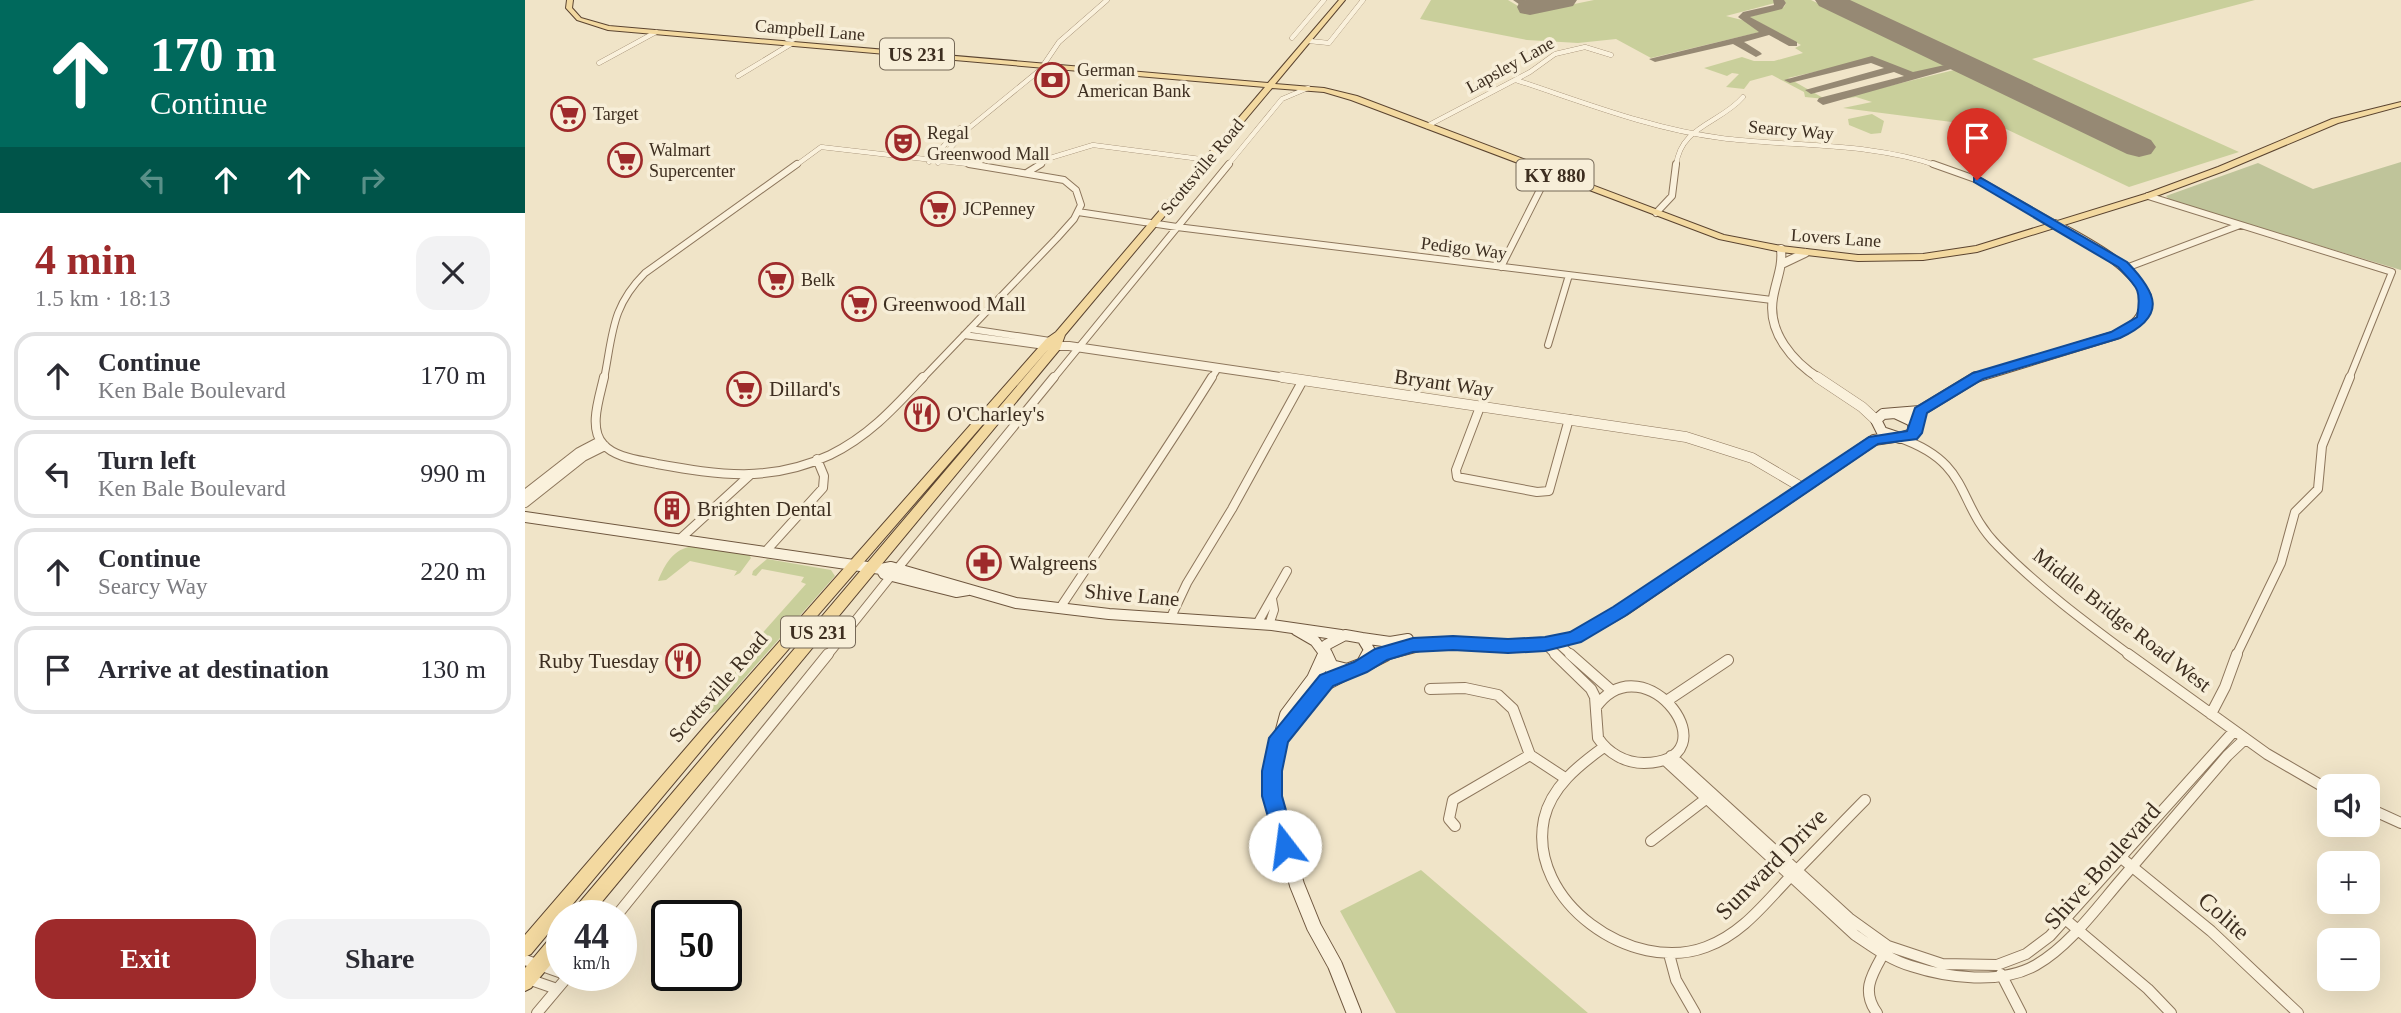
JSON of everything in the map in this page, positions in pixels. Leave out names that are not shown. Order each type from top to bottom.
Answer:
[{"type":"main road","name":"Campbell Lane","points":[[570,0],[572,13],[587,22],[608,28],[1272,85]]},
{"type":"main road","name":"Scottsville Road","points":[[593,900],[886,570],[1057,343],[1153,224],[1342,0]]},
{"type":"main road","name":"Lovers Lane","points":[[1272,85],[1308,88],[1354,98],[1722,237],[1805,253],[1858,258],[1923,257],[1977,249],[2148,196],[2222,169],[2335,121],[2401,104]]},
{"type":"main road","points":[[1876,422],[1891,413],[1920,411],[1978,376],[2116,335],[2143,318],[2147,296],[2141,284],[2126,268],[2055,224]]},
{"type":"main road","name":"Scottsville Road","points":[[525,948],[710,730],[1057,343]]},
{"type":"main road","points":[[1282,732],[1327,681],[1381,654],[1413,645],[1453,643],[1508,646],[1558,643],[1597,626],[1874,440],[1912,435],[1920,411]]},
{"type":"main road","points":[[1891,413],[1907,417],[1915,427]]},
{"type":"main road","points":[[1876,422],[1882,432],[1897,437]]},
{"type":"main road","points":[[1874,440],[1878,432],[1876,422]]},
{"type":"main road","name":"Shive Lane","points":[[525,517],[857,564],[886,570],[956,592],[968,590],[1060,608],[1263,625],[1341,635]]},
{"type":"main road","points":[[1294,628],[1315,641],[1326,663],[1338,670],[1358,667],[1370,651],[1362,638]]},
{"type":"main road","points":[[1354,1013],[1335,965],[1314,927],[1297,885],[1272,796],[1272,771],[1287,715],[1314,679],[1331,640],[1341,635],[1390,642],[1424,636],[1460,636],[1542,644]]},
{"type":"main road","points":[[528,973],[546,954]]},
{"type":"street","points":[[938,163],[964,132],[1040,70],[1059,42],[1107,0]]},
{"type":"street","points":[[1292,38],[1324,0]]},
{"type":"street","points":[[1309,41],[1329,43],[1363,0]]},
{"type":"street","points":[[599,63],[656,32]]},
{"type":"street","points":[[738,76],[791,44]]},
{"type":"street","name":"Lapsley Lane","points":[[1427,126],[1537,68],[1551,55],[1589,47],[1611,55]]},
{"type":"street","points":[[929,162],[963,126],[1035,68],[1043,65]]},
{"type":"street","name":"Searcy Way","points":[[1515,80],[1641,122],[1692,134],[1885,153],[1922,160],[1977,180],[2055,224]]},
{"type":"street","points":[[629,900],[886,570],[1081,348],[1284,97],[1308,88]]},
{"type":"street","points":[[1656,213],[1674,196],[1678,154],[1692,134],[1735,106],[1743,97]]},
{"type":"street","points":[[821,147],[938,163],[1032,173],[1059,179],[1071,185],[1080,199],[1077,214],[876,427],[853,442],[817,459],[750,475],[710,474],[645,462],[621,456],[603,444],[596,432],[597,411],[618,309],[625,294],[645,272],[821,147]]},
{"type":"street","points":[[1032,173],[1054,161],[1089,149],[1208,160]]},
{"type":"street","points":[[1501,267],[1549,172]]},
{"type":"street","points":[[2148,196],[2392,272],[2322,446],[2318,489],[2295,512],[2281,563],[2255,613],[2211,714]]},
{"type":"street","name":"Pedigo Way","points":[[1077,214],[1772,300]]},
{"type":"street","points":[[2126,268],[2240,225]]},
{"type":"street","points":[[1781,249],[1784,263],[1772,300],[1774,322],[1789,354],[1810,374],[1847,397],[1876,422]]},
{"type":"street","points":[[1784,263],[1805,253]]},
{"type":"street","points":[[1548,345],[1569,275]]},
{"type":"street","name":"Bryant Way","points":[[967,332],[1673,434],[1713,443],[1752,458],[1803,488]]},
{"type":"street","points":[[1060,608],[1124,510],[1148,480],[1218,368]]},
{"type":"street","points":[[1171,617],[1187,583],[1232,509],[1303,380]]},
{"type":"street","points":[[1847,397],[1891,413]]},
{"type":"street","points":[[1480,407],[1455,470],[1457,477],[1537,492],[1549,491],[1569,419]]},
{"type":"street","name":"Middle Bridge Road West","points":[[1915,427],[1924,447]]},
{"type":"street","name":"Middle Bridge Road West","points":[[1897,437],[1924,447],[1952,471],[1964,486],[1981,525],[2001,550],[2161,679],[2299,777],[2317,785]]},
{"type":"street","points":[[525,494],[579,452],[603,444]]},
{"type":"street","points":[[525,503],[603,444]]},
{"type":"street","points":[[766,551],[823,488],[824,476],[817,459]]},
{"type":"street","points":[[680,539],[750,475]]},
{"type":"street","points":[[1263,625],[1274,610],[1272,599],[1287,571]]},
{"type":"street","points":[[1558,643],[1612,691]]},
{"type":"street","points":[[1542,644],[1589,687],[1596,707]]},
{"type":"street","points":[[1668,700],[1728,660]]},
{"type":"street","points":[[1629,687],[1644,688],[1668,700],[1681,716],[1684,730],[1681,744],[1668,758],[1652,764],[1636,763],[1617,757],[1604,747],[1594,728],[1593,716],[1603,697],[1612,691],[1629,687]]},
{"type":"street","points":[[1430,689],[1465,688],[1497,695],[1513,709],[1530,755],[1565,778]]},
{"type":"street","name":"Shive Boulevard","points":[[2000,971],[2050,936],[2119,856],[2234,732]]},
{"type":"street","name":"Shive Boulevard","points":[[1668,758],[1793,873],[1855,935],[1937,973],[2000,971],[2036,965],[2078,930],[2227,756],[2245,739]]},
{"type":"street","name":"Sunward Drive","points":[[1604,747],[1565,778],[1549,805],[1543,835],[1545,856],[1559,890],[1574,910],[1604,934],[1638,949],[1669,954],[1706,948],[1726,939],[1744,925],[1865,800]]},
{"type":"street","points":[[1455,826],[1449,819],[1453,800],[1530,755]]},
{"type":"street","points":[[1651,841],[1710,796]]},
{"type":"street","points":[[2380,813],[2401,823]]},
{"type":"street","name":"Colite","points":[[2119,856],[2211,931],[2298,1013]]},
{"type":"street","points":[[2065,919],[2135,977],[2171,1013]]},
{"type":"street","points":[[1877,1013],[1867,998],[1867,990],[1886,950]]},
{"type":"street","points":[[1669,954],[1676,980],[1695,1013]]},
{"type":"street","points":[[2000,971],[2021,1013]]},
{"type":"street","points":[[528,973],[546,973]]},
{"type":"street","points":[[528,973],[546,983]]},
{"type":"street","points":[[537,1013],[555,991]]},
{"type":"green space","points":[[1431,0],[1508,0],[1530,13],[1594,0],[1773,0],[1775,3],[1726,16],[1746,21],[1759,28],[1760,32],[1651,58],[1616,39],[1578,43],[1527,40],[1420,19]]},
{"type":"green space","points":[[1783,0],[1811,0],[1943,63],[1943,67],[1910,73],[1875,58],[1788,78],[1825,99],[1805,97],[1804,92],[1772,75],[1750,81],[1744,89],[1726,87],[1739,74],[1732,73],[1727,76],[1704,68],[1742,57],[1754,61],[1774,61],[1803,53],[1795,48],[1801,45],[1749,17],[1784,7],[1786,3]]},
{"type":"green space","points":[[1843,0],[2255,0],[2032,59],[2239,152],[2129,187],[2006,129],[1843,108],[1872,102],[1856,97],[1828,101],[1954,70],[1962,71],[2133,153],[2155,146]]},
{"type":"green space","points":[[1872,114],[1884,121],[1881,133],[1871,134],[1849,125],[1848,119]]},
{"type":"green space","points":[[2401,162],[2401,270],[2171,201],[2166,196],[2258,163],[2313,189]]},
{"type":"green space","points":[[693,546],[749,554],[751,558],[740,573],[734,576],[737,571],[690,561],[666,580],[658,581],[675,554]]},
{"type":"green space","points":[[767,559],[831,570],[835,576],[724,702],[722,709],[695,719],[691,715],[698,707],[704,708],[763,641],[758,638],[806,584],[801,582],[804,577],[762,569],[756,576],[752,575]]},
{"type":"green space","points":[[1421,870],[1588,1013],[1396,1013],[1340,911]]},
{"type":"taxiway","points":[[1518,0],[1530,7]]},
{"type":"taxiway","points":[[1778,0],[1781,3],[1778,7],[1743,17],[1793,44]]},
{"type":"taxiway","points":[[1735,41],[1764,34],[1765,29]]},
{"type":"taxiway","points":[[1655,59],[1735,41]]},
{"type":"taxiway","points":[[1735,41],[1756,54]]},
{"type":"taxiway","points":[[1790,80],[1872,59],[1895,68]]},
{"type":"taxiway","points":[[1823,101],[1963,64]]},
{"type":"taxiway","points":[[1811,90],[1895,68]]},
{"type":"taxiway","points":[[1895,68],[1911,75],[1920,75]]},
{"type":"runway","points":[[1530,7],[1564,0]]},
{"type":"runway","points":[[1828,0],[2139,147]]},
{"type":"place","name":"German American Bank","points":[[1052,80]]},
{"type":"place","name":"Target","points":[[568,114]]},
{"type":"place","name":"Regal Greenwood Mall","points":[[903,143]]},
{"type":"place","name":"Walmart Supercenter","points":[[625,160]]},
{"type":"place","name":"JCPenney","points":[[938,209]]},
{"type":"place","name":"Belk","points":[[776,280]]},
{"type":"place","name":"Greenwood Mall","points":[[859,304]]},
{"type":"place","name":"Dillard's","points":[[744,389]]},
{"type":"place","name":"O'Charley's","points":[[922,414]]},
{"type":"place","name":"Brighten Dental","points":[[672,509]]},
{"type":"place","name":"Walgreens","points":[[984,563]]},
{"type":"place","name":"Ruby Tuesday","points":[[683,661]]},
{"type":"route","points":[[1285,846],[1272,796],[1272,771],[1279,738],[1327,681],[1360,667],[1381,654],[1413,645],[1453,643],[1508,646],[1563,642],[1575,638],[1874,440],[1912,435],[1915,433],[1920,411],[1944,394],[1978,376],[2015,363],[2116,335],[2143,318],[2147,296],[2132,273],[2112,257],[1977,180]]}]
